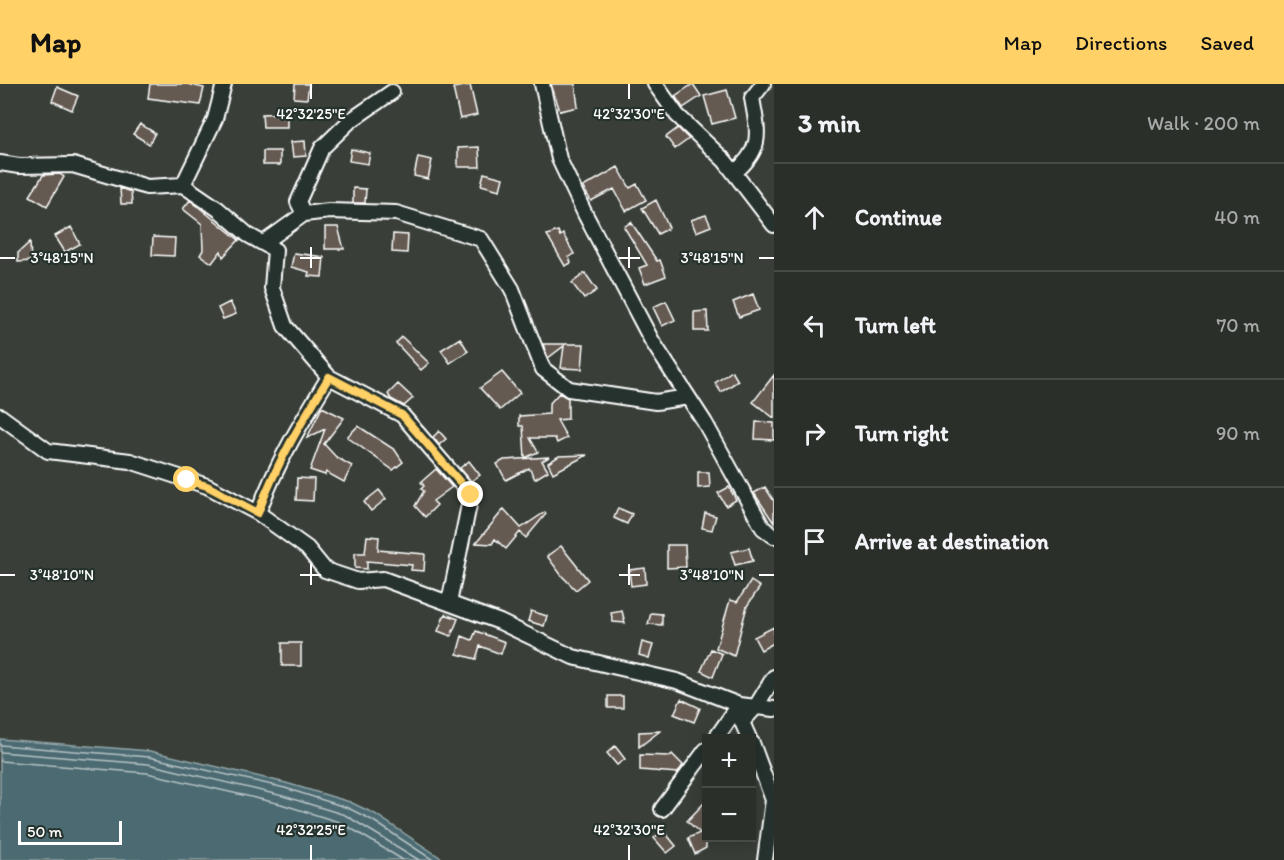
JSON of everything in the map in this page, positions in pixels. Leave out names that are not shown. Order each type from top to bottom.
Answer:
[{"type":"street","points":[[183,185],[215,119],[224,84]]},
{"type":"street","points":[[542,84],[559,159],[652,341],[688,397],[763,528],[774,536]]},
{"type":"street","points":[[655,84],[677,115],[734,172],[774,225]]},
{"type":"street","points":[[734,172],[749,160],[759,138],[752,98],[763,84]]},
{"type":"street","points":[[304,214],[298,201],[322,148],[350,121],[392,92]]},
{"type":"street","points":[[0,163],[19,166],[73,165],[147,187],[183,185],[218,209],[248,235],[265,242],[275,250],[272,288],[285,326],[329,377],[402,415],[471,495],[449,603]]},
{"type":"street","points":[[265,242],[304,214],[329,211],[396,213],[481,239],[512,288],[543,369],[569,389],[656,402],[688,397]]},
{"type":"street","points":[[258,513],[271,478],[294,434],[329,377]]},
{"type":"street","points":[[0,416],[48,451],[130,461],[207,486],[258,513],[307,548],[324,570],[358,581],[382,579],[500,622],[573,657],[677,681],[739,705],[774,709]]},
{"type":"street","points":[[747,734],[742,722],[755,708],[774,677]]},
{"type":"street","points":[[719,734],[739,705]]},
{"type":"street","points":[[756,754],[773,800],[765,860]]},
{"type":"street","points":[[662,809],[702,755]]},
{"type":"water","points":[[0,739],[150,751],[286,783],[350,802],[375,814],[444,860],[0,860]]},
{"type":"building","points":[[150,84],[187,84],[204,88],[200,105],[148,98]]},
{"type":"building","points":[[295,84],[309,84],[307,99],[294,98]]},
{"type":"building","points":[[551,84],[575,84],[578,107],[560,111]]},
{"type":"building","points":[[693,84],[701,96],[683,108],[675,96]]},
{"type":"building","points":[[470,85],[477,115],[460,119],[453,88]]},
{"type":"building","points":[[57,87],[78,96],[72,110],[52,101]]},
{"type":"building","points":[[727,90],[735,118],[712,124],[704,96]]},
{"type":"building","points":[[287,113],[287,127],[263,127],[262,114]]},
{"type":"building","points":[[140,124],[155,133],[149,144],[133,134]]},
{"type":"building","points":[[678,128],[689,139],[675,149],[666,137]]},
{"type":"building","points":[[305,141],[306,156],[293,157],[291,142]]},
{"type":"building","points":[[479,147],[480,167],[458,167],[458,148]]},
{"type":"building","points":[[351,149],[370,153],[368,164],[349,161]]},
{"type":"building","points":[[263,151],[280,151],[280,165],[263,165]]},
{"type":"building","points":[[418,157],[432,160],[428,179],[414,176]]},
{"type":"building","points":[[618,167],[630,188],[637,184],[646,200],[626,211],[614,189],[591,201],[583,187]]},
{"type":"building","points":[[484,173],[503,178],[500,190],[481,185]]},
{"type":"building","points":[[60,174],[64,177],[47,206],[30,196],[43,175]]},
{"type":"building","points":[[120,188],[131,192],[132,204],[121,204]]},
{"type":"building","points":[[353,188],[366,189],[365,203],[353,203]]},
{"type":"building","points":[[190,200],[239,240],[223,257],[221,251],[212,263],[200,255],[203,250],[202,224],[183,209]]},
{"type":"building","points":[[656,200],[669,228],[658,234],[642,208]]},
{"type":"building","points":[[706,215],[711,226],[696,232],[691,220]]},
{"type":"building","points":[[631,222],[657,261],[660,260],[666,276],[645,284],[639,268],[647,265],[624,227]]},
{"type":"building","points":[[71,227],[80,244],[65,252],[55,236]]},
{"type":"building","points":[[325,227],[338,227],[344,249],[325,249]]},
{"type":"building","points":[[558,231],[560,236],[563,234],[574,254],[569,257],[571,263],[565,266],[547,235]]},
{"type":"building","points":[[393,234],[408,235],[407,253],[392,252]]},
{"type":"building","points":[[153,237],[175,238],[174,256],[152,255]]},
{"type":"building","points":[[30,242],[31,261],[18,262],[18,253]]},
{"type":"building","points":[[294,253],[324,257],[322,277],[308,276],[309,272],[291,267]]},
{"type":"building","points":[[585,273],[597,290],[584,299],[572,283]]},
{"type":"building","points":[[753,294],[759,310],[739,317],[733,302]]},
{"type":"building","points":[[666,301],[675,320],[662,326],[653,307]]},
{"type":"building","points":[[230,302],[236,314],[223,319],[218,308]]},
{"type":"building","points":[[707,311],[708,331],[694,331],[694,312]]},
{"type":"building","points":[[402,337],[429,363],[421,370],[396,343]]},
{"type":"building","points":[[460,338],[468,351],[450,363],[441,350]]},
{"type":"building","points":[[543,344],[584,344],[582,369],[561,368],[564,346],[548,358]]},
{"type":"building","points":[[732,371],[738,381],[721,392],[715,383]]},
{"type":"building","points":[[502,372],[520,393],[500,410],[480,388]]},
{"type":"building","points":[[774,375],[774,418],[753,402]]},
{"type":"building","points":[[398,384],[413,398],[404,406],[391,399],[388,394]]},
{"type":"building","points":[[559,393],[568,398],[568,419],[557,420],[567,438],[557,443],[555,438],[530,438],[538,452],[525,458],[523,426],[519,426],[519,416],[549,414],[549,404]]},
{"type":"building","points":[[322,407],[344,418],[324,444],[336,457],[352,466],[344,482],[326,472],[325,475],[310,470],[325,429],[307,438]]},
{"type":"building","points":[[756,422],[774,423],[774,440],[755,439]]},
{"type":"building","points":[[358,426],[395,450],[403,462],[393,470],[347,437]]},
{"type":"building","points":[[439,431],[446,439],[439,445],[433,437]]},
{"type":"building","points":[[587,455],[553,473],[548,463],[559,456]]},
{"type":"building","points":[[549,457],[542,461],[548,471],[535,479],[529,468],[506,480],[497,464],[504,460]]},
{"type":"building","points":[[469,461],[480,475],[471,481],[460,468]]},
{"type":"building","points":[[436,469],[452,487],[433,501],[437,505],[425,517],[415,506],[424,491],[421,489],[424,486],[421,482]]},
{"type":"building","points":[[698,472],[709,472],[710,487],[698,488]]},
{"type":"building","points":[[297,478],[314,479],[313,501],[296,500]]},
{"type":"building","points":[[729,487],[736,500],[726,506],[718,493]]},
{"type":"building","points":[[765,487],[774,501],[774,523],[754,493]]},
{"type":"building","points":[[379,490],[386,499],[371,511],[364,502]]},
{"type":"building","points":[[618,508],[632,514],[627,524],[614,518]]},
{"type":"building","points":[[504,509],[521,528],[545,512],[546,514],[526,538],[520,532],[506,549],[495,539],[492,544],[476,543]]},
{"type":"building","points":[[705,513],[716,516],[712,530],[702,528]]},
{"type":"building","points":[[367,536],[379,537],[378,550],[425,554],[424,571],[411,570],[412,565],[367,561],[367,569],[355,568],[355,553],[365,553]]},
{"type":"building","points":[[667,545],[685,545],[686,567],[667,568]]},
{"type":"building","points":[[561,546],[588,580],[576,590],[547,556]]},
{"type":"building","points":[[749,548],[753,561],[735,565],[731,552]]},
{"type":"building","points":[[645,568],[646,584],[631,586],[629,570]]},
{"type":"building","points":[[751,581],[760,587],[747,606],[734,656],[716,648],[730,600],[737,602]]},
{"type":"building","points":[[531,611],[547,616],[544,626],[528,621]]},
{"type":"building","points":[[622,611],[625,623],[613,622],[611,613]]},
{"type":"building","points":[[651,613],[662,614],[662,625],[648,624]]},
{"type":"building","points":[[445,614],[458,619],[451,636],[438,631]]},
{"type":"building","points":[[774,627],[774,643],[761,650],[754,637]]},
{"type":"building","points":[[476,631],[505,642],[501,654],[480,646],[476,659],[457,654],[462,636],[472,640]]},
{"type":"building","points":[[642,642],[653,645],[649,658],[639,655]]},
{"type":"building","points":[[282,643],[301,643],[301,666],[282,666]]},
{"type":"building","points":[[711,649],[722,654],[713,677],[701,671]]},
{"type":"building","points":[[608,696],[623,696],[623,708],[608,708]]},
{"type":"building","points":[[681,699],[700,708],[694,722],[674,714]]},
{"type":"building","points":[[660,731],[639,747],[639,732]]},
{"type":"building","points":[[615,746],[625,759],[617,765],[607,753]]},
{"type":"building","points":[[672,754],[683,765],[678,773],[640,770],[640,755],[670,756]]},
{"type":"building","points":[[702,805],[702,842],[706,842],[706,848],[695,854],[688,838],[700,833],[687,821]]},
{"type":"building","points":[[663,830],[676,846],[667,853],[654,838]]},
{"type":"route","points":[[187,480],[207,486],[258,513],[271,478],[294,434],[329,377],[402,415],[471,495]]}]
